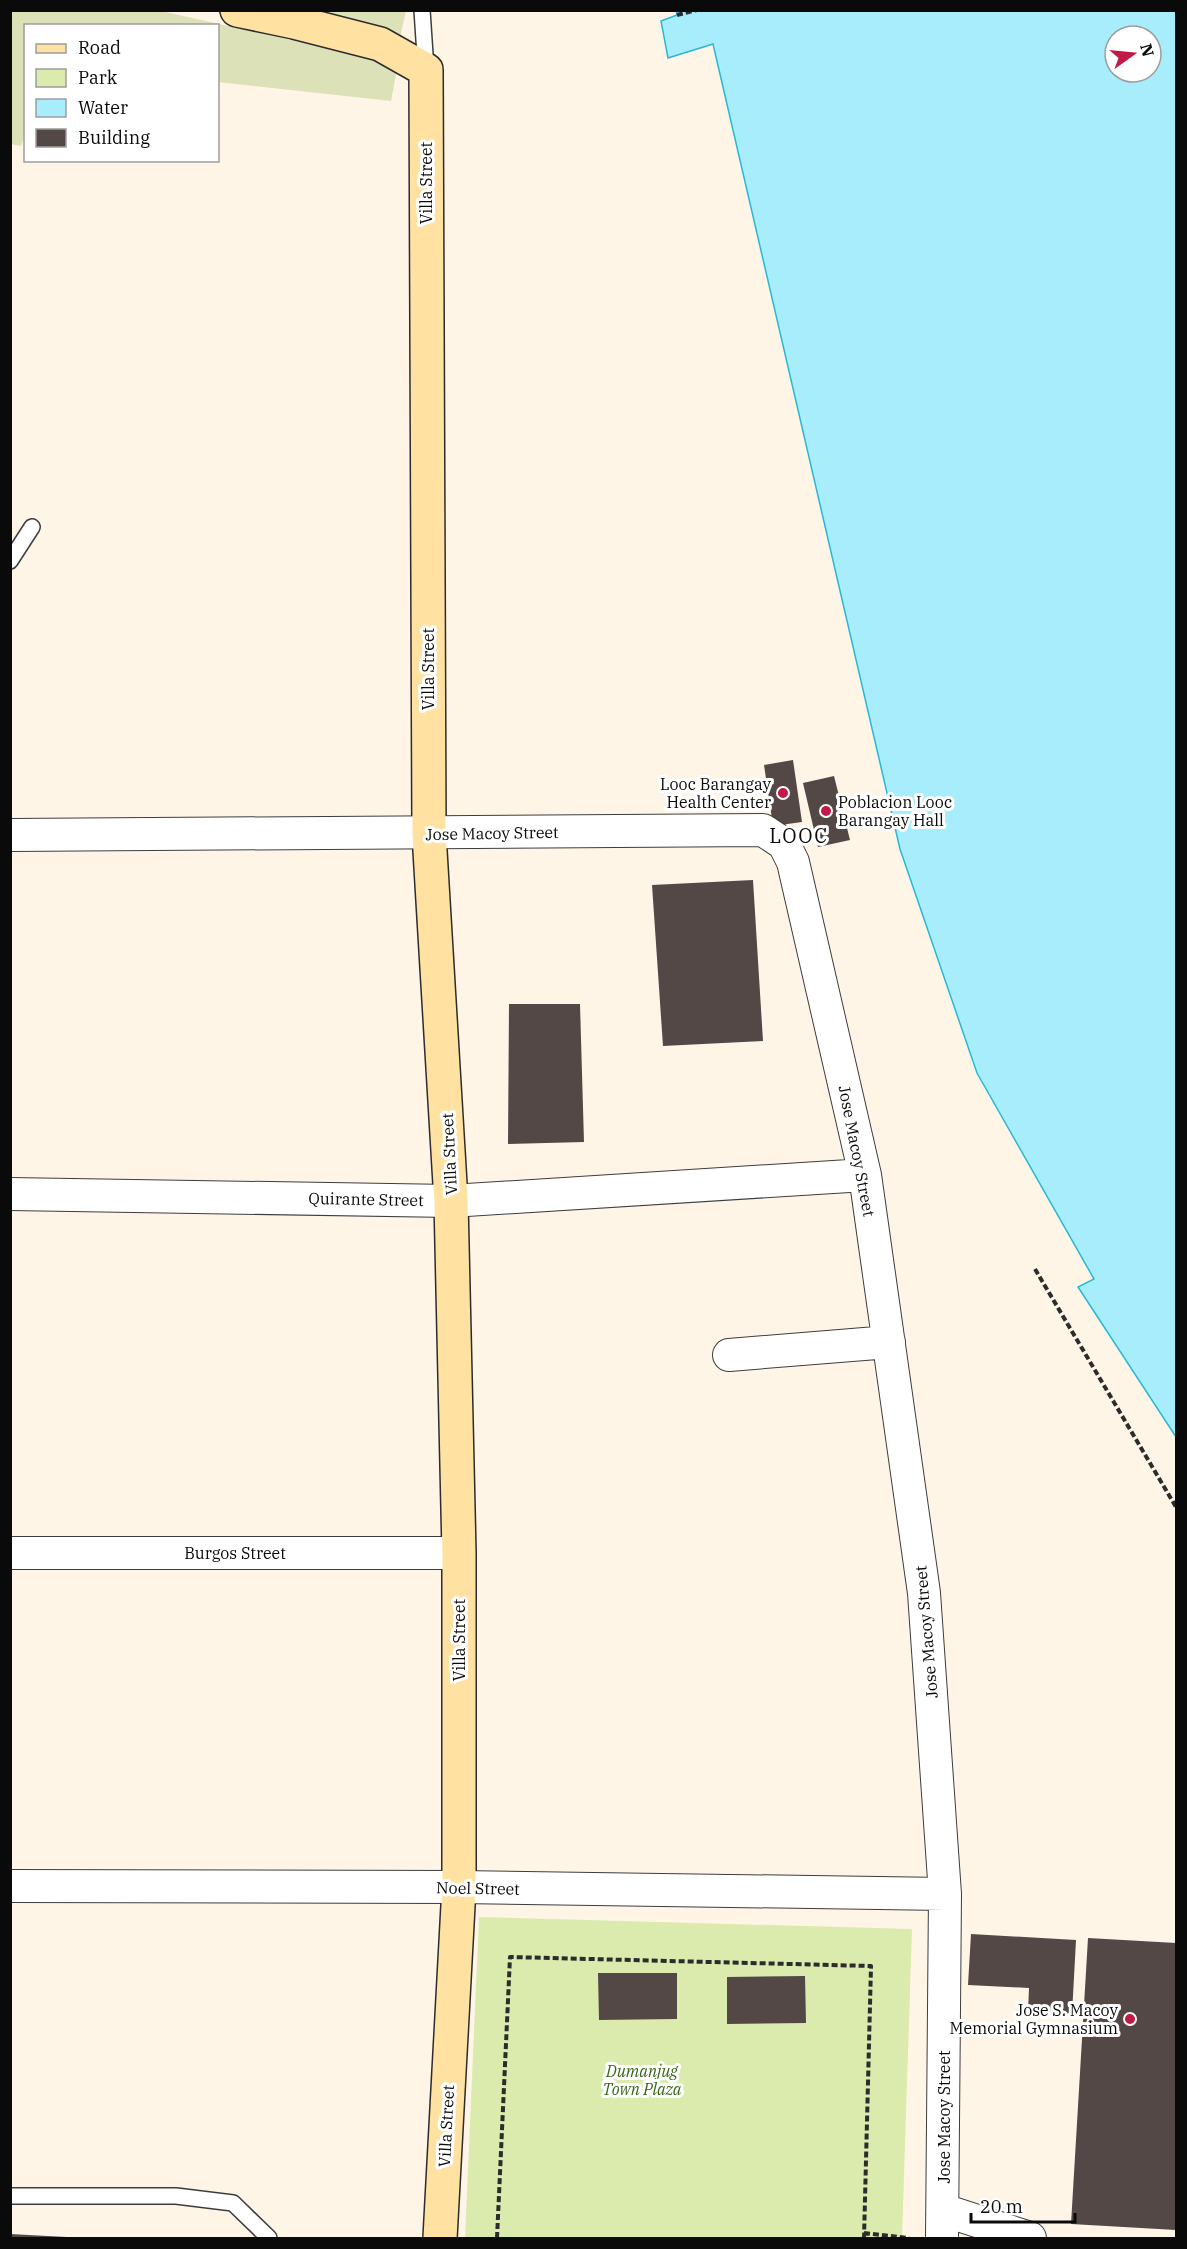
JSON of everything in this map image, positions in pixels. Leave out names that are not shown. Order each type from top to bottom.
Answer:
[{"type":"street","points":[[237,10],[380,44],[426,70]]},
{"type":"street","name":"Villa Street","points":[[426,70],[429,834],[452,1201],[459,1553],[459,1887],[440,2238]]},
{"type":"street","name":"Jose Macoy Street","points":[[10,835],[764,830],[784,844],[793,862],[865,1175],[924,1593],[945,1894],[943,2224]]},
{"type":"street","name":"Quirante Street","points":[[10,1194],[452,1201],[865,1175]]},
{"type":"street","points":[[729,1355],[889,1341]]},
{"type":"street","name":"Burgos Street","points":[[10,1553],[459,1553]]},
{"type":"street","name":"Noel Street","points":[[10,1886],[459,1887],[945,1894]]},
{"type":"street","points":[[943,2224],[1030,2238]]},
{"type":"lane","points":[[422,10],[426,70]]},
{"type":"lane","points":[[10,561],[32,528]]},
{"type":"lane","points":[[10,2196],[176,2196],[233,2203],[269,2238]]},
{"type":"path","points":[[677,15],[697,10]]},
{"type":"path","points":[[1035,1269],[1176,1507]]},
{"type":"path","points":[[496,2238],[510,1956],[871,1966],[864,2238]]},
{"type":"path","points":[[864,2233],[909,2238]]},
{"type":"green space","points":[[10,11],[161,11],[398,64],[391,101],[219,82],[219,24],[24,24],[24,137],[21,146],[11,144]]},
{"type":"green space","points":[[280,11],[406,11],[399,42]]},
{"type":"green space","name":"Dumanjug Town Plaza","points":[[479,1917],[912,1929],[902,2238],[465,2238]]},
{"type":"water","points":[[676,10],[1176,11],[1176,1437],[1078,1287],[1094,1279],[977,1073],[900,849],[713,44],[668,58],[661,21],[677,15]]},
{"type":"building","name":"Looc Barangay Health Center","points":[[793,760],[802,822],[773,826],[764,765]]},
{"type":"building","name":"Poblacion Looc Barangay Hall","points":[[834,776],[850,840],[818,847],[803,783]]},
{"type":"building","points":[[753,880],[763,1041],[663,1046],[652,885]]},
{"type":"building","points":[[509,1004],[580,1004],[584,1142],[508,1144]]},
{"type":"building","points":[[971,1934],[1076,1940],[1072,2014],[1028,2012],[1029,1988],[968,1985]]},
{"type":"building","name":"Jose S. Macoy Memorial Gymnasium","points":[[1088,1938],[1176,1943],[1176,2230],[1071,2224]]},
{"type":"building","points":[[598,1973],[677,1973],[677,2019],[599,2020]]},
{"type":"building","points":[[805,1976],[806,2023],[727,2024],[727,1977]]},
{"type":"building","points":[[10,2234],[67,2237],[67,2238],[10,2238]]},
{"type":"place","name":"Looc Barangay Health Center","points":[[783,793]]},
{"type":"place","name":"Poblacion Looc Barangay Hall","points":[[826,811]]},
{"type":"place","name":"Jose S. Macoy Memorial Gymnasium","points":[[1130,2019]]},
{"type":"district","name":"LOOC","points":[[799,836]]}]
